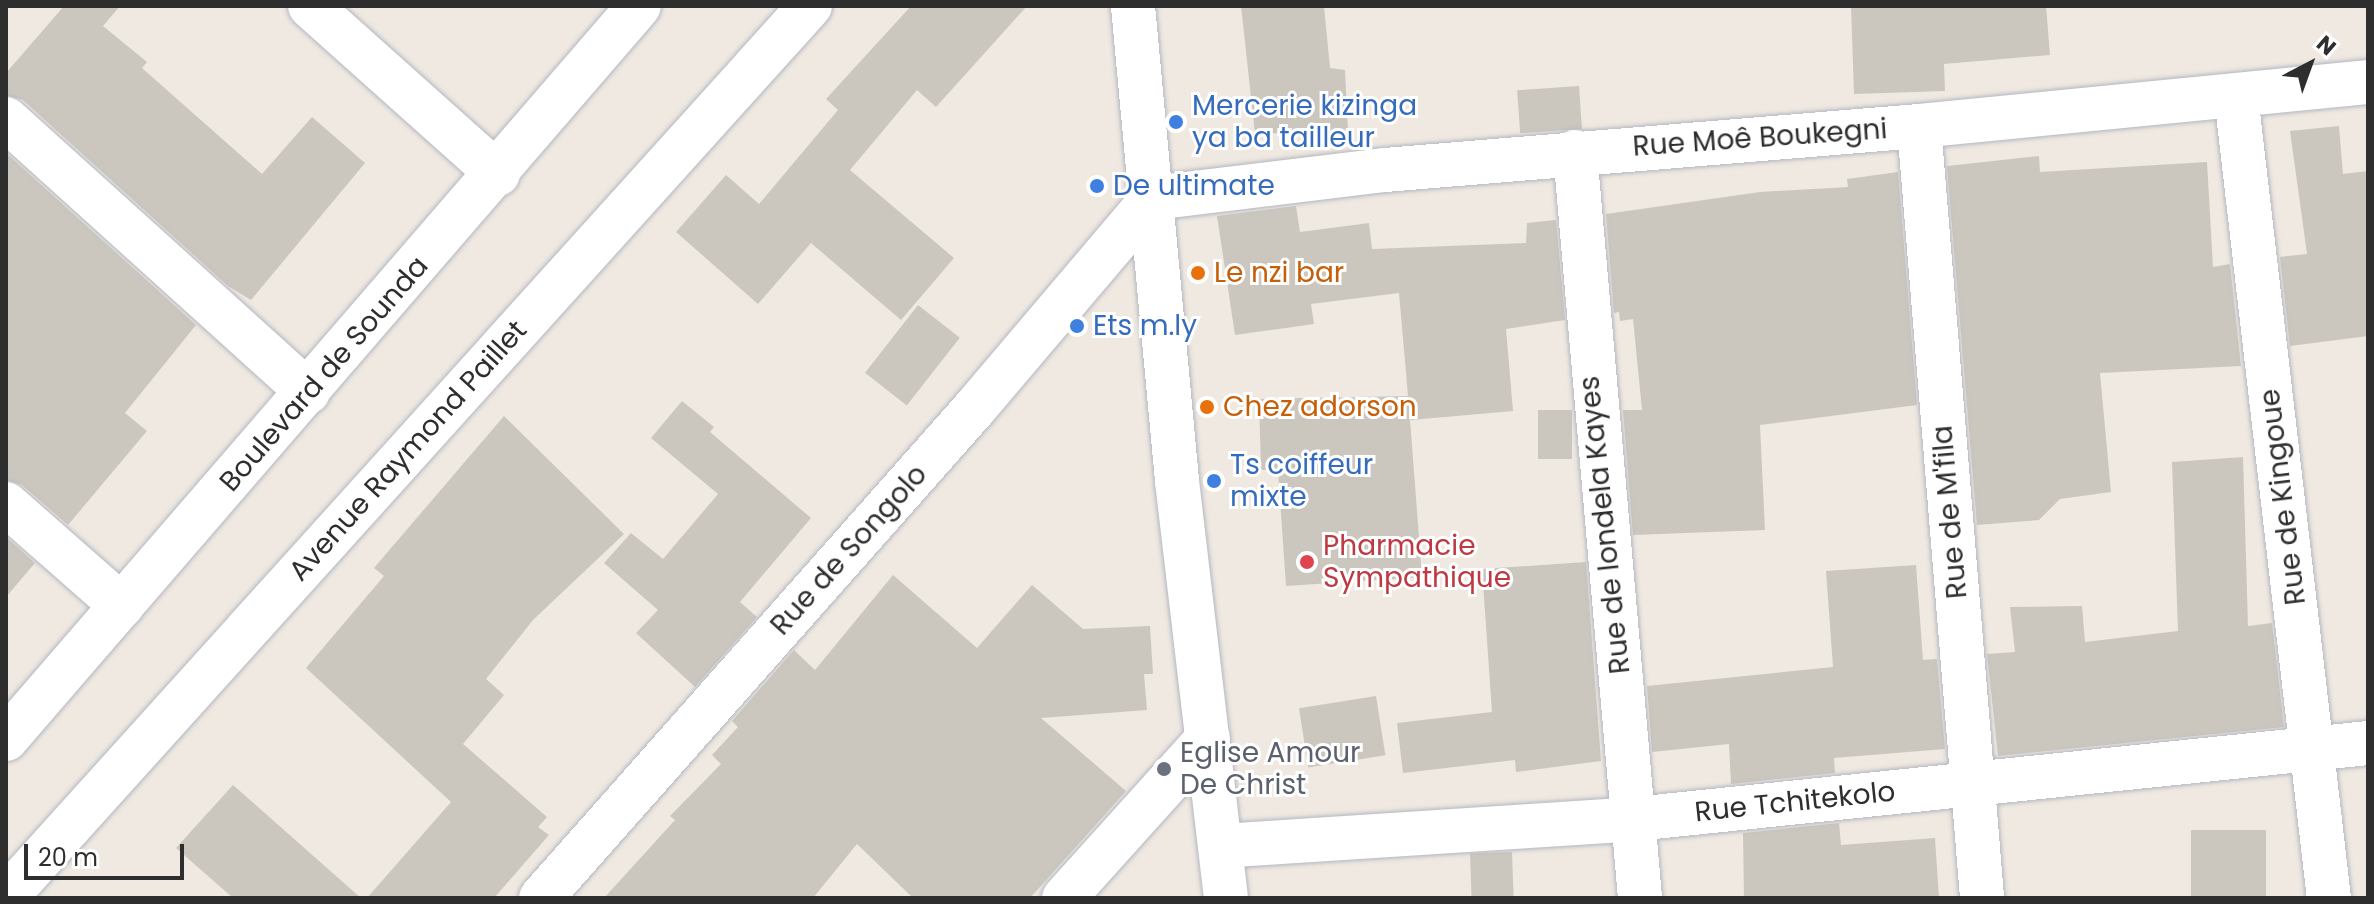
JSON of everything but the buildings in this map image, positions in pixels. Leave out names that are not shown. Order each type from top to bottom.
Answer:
[{"type":"street","points":[[310,6],[498,174]]},
{"type":"street","name":"Boulevard de Sounda","points":[[6,739],[498,174],[639,6]]},
{"type":"street","name":"Avenue Raymond Paillet","points":[[6,897],[810,6]]},
{"type":"street","points":[[1133,6],[1177,481],[1226,898]]},
{"type":"street","name":"Rue Moê Boukegni","points":[[1153,198],[1575,152],[1919,126],[2368,82]]},
{"type":"street","name":"Rue de Kingoue","points":[[2236,96],[2329,898]]},
{"type":"street","points":[[6,119],[308,392]]},
{"type":"street","name":"Rue de M'fila","points":[[1919,126],[1982,898]]},
{"type":"street","name":"Rue de londela Kayes","points":[[1575,152],[1585,309],[1640,898]]},
{"type":"street","name":"Rue de Songolo","points":[[541,898],[964,421],[1153,198]]},
{"type":"street","points":[[6,504],[122,606]]},
{"type":"street","points":[[1064,898],[1208,738]]},
{"type":"street","name":"Rue Tchitekolo","points":[[1221,846],[1635,819],[2368,743]]},
{"type":"place","name":"Mercerie kizinga ya ba tailleur","points":[[1176,122]]},
{"type":"place","name":"De ultimate","points":[[1097,186]]},
{"type":"place","name":"Le nzi bar","points":[[1198,273]]},
{"type":"place","name":"Ets m.ly","points":[[1077,326]]},
{"type":"place","name":"Chez adorson","points":[[1207,407]]},
{"type":"place","name":"Ts coiffeur mixte","points":[[1214,481]]},
{"type":"place","name":"Pharmacie Sympathique","points":[[1307,562]]},
{"type":"place","name":"Eglise Amour De Christ","points":[[1164,769]]}]
